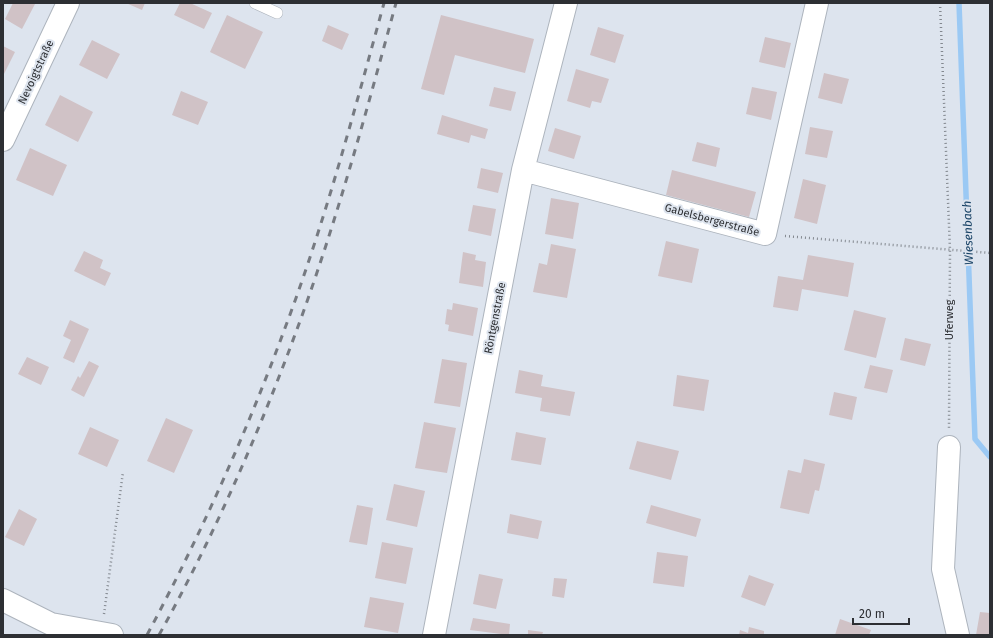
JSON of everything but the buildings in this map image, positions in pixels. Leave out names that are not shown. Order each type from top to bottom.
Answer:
[{"type":"street","name":"Nevoigtstraße","points":[[3,140],[68,3]]},
{"type":"street","name":"Röntgenstraße","points":[[434,635],[522,170],[566,3]]},
{"type":"street","name":"Gabelsbergerstraße","points":[[522,170],[765,234],[817,3]]},
{"type":"street","points":[[949,447],[943,570],[958,635]]},
{"type":"street","points":[[3,600],[51,624],[107,634]]},
{"type":"lane","points":[[255,3],[277,13]]},
{"type":"path","name":"Uferweg","points":[[940,3],[950,250],[949,447]]},
{"type":"path","points":[[765,234],[990,253]]},
{"type":"path","points":[[107,634],[123,472]]},
{"type":"waterway","name":"Wiesenbach","points":[[959,3],[975,439],[990,457]]},
{"type":"railway","points":[[147,635],[204,522],[238,446],[270,368],[300,288],[326,207],[384,3]]},
{"type":"railway","points":[[159,635],[198,561],[234,486],[296,332],[311,291],[362,127],[396,3]]}]
